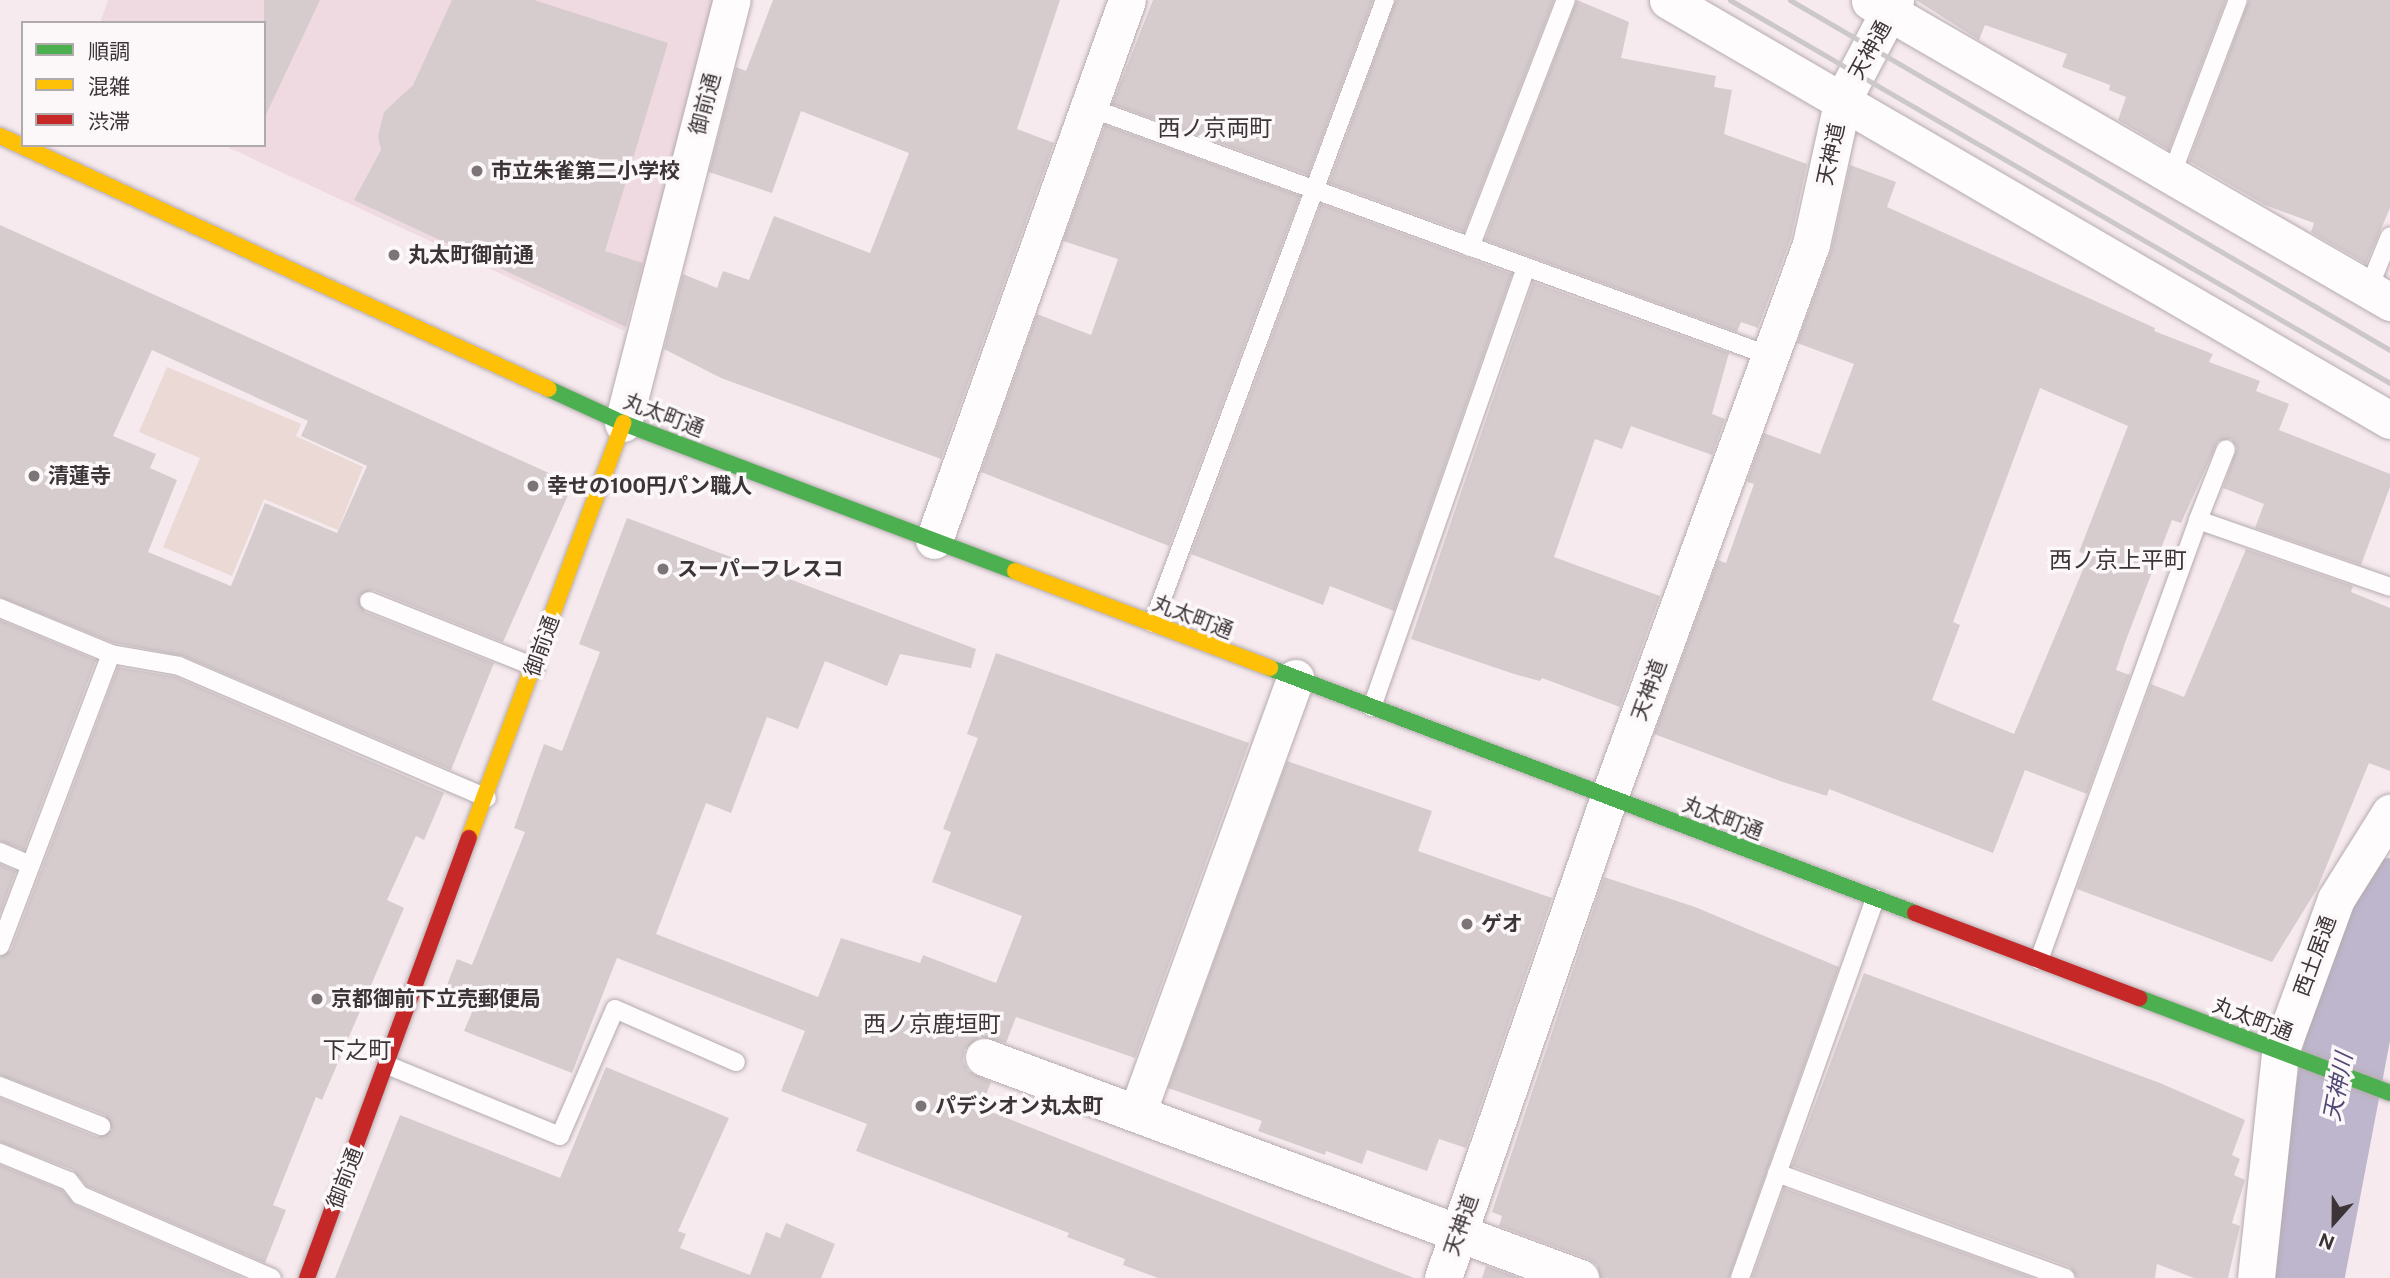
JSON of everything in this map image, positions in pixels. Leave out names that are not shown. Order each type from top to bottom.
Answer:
[{"type":"main road","name":"丸太町通","points":[[0,136],[21,146]]},
{"type":"main road","name":"丸太町通","points":[[24,147],[623,423],[2390,1093]]},
{"type":"main road","name":"御前通","points":[[307,1278],[487,798],[623,423]]},
{"type":"street","name":"御前通","points":[[623,423],[732,0]]},
{"type":"street","points":[[934,540],[1127,0]]},
{"type":"street","points":[[1668,0],[1843,99],[2390,420]]},
{"type":"street","points":[[1885,4],[2171,176],[2379,296]]},
{"type":"street","name":"天神通","points":[[1843,99],[1885,4]]},
{"type":"street","name":"天神道","points":[[1443,1278],[1609,797],[1773,357],[1811,244],[1843,99]]},
{"type":"street","points":[[1137,1113],[1295,678]]},
{"type":"street","name":"西土居通","points":[[2256,1278],[2289,1055],[2336,900],[2390,813]]},
{"type":"street","points":[[984,1057],[1580,1278]]},
{"type":"lane","points":[[1153,623],[1385,0]]},
{"type":"lane","points":[[1470,247],[1566,0]]},
{"type":"lane","points":[[2171,176],[2238,0]]},
{"type":"lane","points":[[1088,107],[1773,357]]},
{"type":"lane","points":[[2379,296],[2390,236]]},
{"type":"lane","points":[[1372,707],[1526,267]]},
{"type":"lane","points":[[2039,960],[2226,449]]},
{"type":"lane","points":[[2198,520],[2390,587]]},
{"type":"lane","points":[[369,601],[535,667]]},
{"type":"lane","points":[[0,608],[111,654],[179,666],[487,798]]},
{"type":"lane","points":[[0,946],[28,864],[111,654]]},
{"type":"lane","points":[[0,852],[28,864]]},
{"type":"lane","points":[[1740,1278],[1875,898]]},
{"type":"lane","points":[[387,1065],[559,1136],[615,1009],[736,1062]]},
{"type":"lane","points":[[0,1086],[101,1126]]},
{"type":"lane","points":[[0,1153],[69,1181],[80,1195],[272,1278]]},
{"type":"lane","points":[[1777,1173],[2066,1278]]},
{"type":"shaded area","name":"市立朱雀第二小学校","points":[[108,0],[719,0],[668,197],[624,331],[227,147],[266,147],[266,21],[101,21]]},
{"type":"shaded area","points":[[167,367],[301,424],[296,436],[363,467],[338,530],[264,499],[232,576],[163,547],[200,458],[139,432]]},
{"type":"building","points":[[264,0],[320,0],[266,115],[266,21]]},
{"type":"building","points":[[452,0],[534,0],[668,43],[605,251],[643,263],[626,327],[354,200],[381,150],[378,136],[384,112],[413,85]]},
{"type":"building","points":[[773,0],[1060,0],[1017,129],[1054,143],[941,459],[721,378],[664,349],[683,274],[717,288],[723,271],[749,280],[774,216],[870,253],[909,153],[801,111],[772,193],[709,172],[736,67],[746,71]]},
{"type":"building","points":[[1153,0],[1373,0],[1308,175],[1112,104]]},
{"type":"building","points":[[1396,0],[1554,0],[1464,232],[1329,183]]},
{"type":"building","points":[[1577,0],[1629,22],[1621,58],[1716,76],[1714,87],[1732,90],[1724,134],[1807,164],[1791,238],[1758,328],[1741,322],[1737,332],[1485,240]]},
{"type":"building","points":[[1916,0],[2226,0],[2169,150],[2118,120],[2126,97],[2109,90],[2110,85],[2062,67],[2067,54],[1985,25],[1979,40]]},
{"type":"building","points":[[2249,0],[2390,0],[2390,208],[2366,264],[2311,232],[2314,223],[2265,205],[2189,161]]},
{"type":"building","points":[[1105,125],[1300,196],[1169,546],[981,472],[1037,314],[1091,335],[1118,259],[1063,241]]},
{"type":"building","points":[[1850,165],[1896,182],[1887,207],[2155,328],[2154,331],[2213,354],[2209,362],[2260,381],[2256,391],[2289,404],[2279,430],[2390,474],[2390,487],[2361,565],[2255,528],[2264,504],[2223,488],[2237,448],[2231,439],[2218,441],[2181,523],[2172,520],[2126,640],[2116,670],[2130,675],[2087,794],[2025,770],[1993,853],[1829,789],[1827,796],[1654,734],[1718,560],[1726,563],[1754,484],[1747,482],[1764,433],[1820,454],[1854,364],[1797,343],[1831,251]],"holes":[[[2040,388],[2128,426],[2079,552],[2089,555],[2014,734],[1932,700],[1960,625],[1953,622]]]},
{"type":"building","points":[[1321,204],[1512,274],[1394,611],[1330,586],[1323,605],[1191,554]]},
{"type":"building","points":[[0,225],[573,484],[503,642],[373,590],[359,596],[365,612],[494,663],[451,770],[183,656],[114,643],[0,597]],"holes":[[[152,350],[308,421],[301,436],[367,466],[337,533],[265,503],[231,586],[148,552],[177,480],[150,468],[156,454],[113,436]]]},
{"type":"building","points":[[1533,282],[1729,353],[1712,414],[1725,419],[1712,455],[1631,426],[1622,449],[1595,439],[1554,557],[1660,596],[1620,707],[1542,678],[1540,681],[1514,674],[1411,639]]},
{"type":"building","points":[[627,518],[976,649],[971,668],[900,654],[887,686],[825,661],[798,729],[767,717],[731,813],[706,803],[656,934],[818,997],[841,938],[920,963],[923,955],[996,983],[1022,916],[932,882],[951,832],[943,829],[978,738],[967,734],[996,653],[1249,743],[1135,1058],[1016,1017],[1006,1043],[980,1037],[965,1049],[963,1061],[968,1071],[991,1082],[981,1108],[1414,1278],[1158,1278],[1123,1265],[1125,1259],[1067,1237],[1069,1233],[856,1151],[867,1124],[781,1091],[805,1031],[617,958],[572,1073],[464,1031],[475,1005],[444,993],[457,959],[472,965],[525,832],[514,828],[544,744],[562,751],[600,652],[579,644]]},
{"type":"building","points":[[2246,549],[2353,586],[2351,592],[2390,608],[2390,771],[2369,763],[2317,889],[2272,962],[2077,889],[2151,684],[2184,697]]},
{"type":"building","points":[[0,620],[96,660],[24,850],[0,841]]},
{"type":"building","points":[[118,667],[176,677],[444,793],[424,840],[416,836],[387,900],[404,908],[322,1100],[316,1097],[273,1205],[286,1210],[265,1263],[87,1186],[73,1170],[0,1142],[0,1098],[97,1137],[112,1130],[105,1115],[0,1075],[0,957],[11,950]]},
{"type":"building","points":[[1287,761],[1432,811],[1418,851],[1552,898],[1466,1148],[1439,1139],[1427,1171],[1367,1150],[1362,1164],[1326,1151],[1325,1155],[1258,1131],[1262,1121],[1168,1088]]},
{"type":"building","points":[[0,864],[16,871],[0,914]]},
{"type":"building","points":[[1604,877],[1695,907],[1839,967],[1729,1278],[1600,1278],[1597,1265],[1588,1259],[1499,1226],[1502,1216],[1492,1212]]},
{"type":"building","points":[[1864,973],[2160,1083],[2245,1120],[2232,1155],[2240,1159],[2234,1175],[2245,1180],[2232,1223],[2240,1226],[2228,1278],[2194,1278],[2157,1264],[2155,1278],[2077,1278],[2070,1267],[1792,1166]]},
{"type":"building","points":[[606,1067],[729,1118],[678,1231],[686,1234],[680,1248],[750,1275],[766,1232],[780,1238],[786,1223],[835,1244],[821,1278],[335,1278],[400,1115],[560,1178]]},
{"type":"building","points":[[0,1165],[62,1190],[75,1205],[243,1278],[0,1278]]},
{"type":"building","points":[[1784,1188],[2033,1278],[1752,1278]]},
{"type":"building","points":[[1486,1266],[1520,1278],[1482,1278]]},
{"type":"waterway","name":"天神川","points":[[2302,1278],[2362,962],[2390,900]]},
{"type":"railway","points":[[1730,0],[2390,383]]},
{"type":"railway","points":[[1790,0],[2390,350]]},
{"type":"traffic: fast","points":[[549,389],[623,423],[1015,571]]},
{"type":"traffic: fast","points":[[1270,668],[1915,913]]},
{"type":"traffic: fast","points":[[2139,998],[2390,1093]]},
{"type":"traffic: slow","points":[[0,136],[21,146]]},
{"type":"traffic: slow","points":[[24,147],[549,389]]},
{"type":"traffic: slow","points":[[469,838],[623,423]]},
{"type":"traffic: slow","points":[[1015,571],[1270,668]]},
{"type":"traffic: jam","points":[[307,1278],[469,838]]},
{"type":"traffic: jam","points":[[1915,913],[2139,998]]},
{"type":"place","name":"市立朱雀第二小学校","points":[[477,171]]},
{"type":"place","name":"丸太町御前通","points":[[394,255]]},
{"type":"place","name":"清蓮寺","points":[[34,476]]},
{"type":"place","name":"幸せの100円パン職人","points":[[533,486]]},
{"type":"place","name":"スーパーフレスコ","points":[[663,569]]},
{"type":"place","name":"ゲオ","points":[[1467,924]]},
{"type":"place","name":"京都御前下立売郵便局","points":[[317,999]]},
{"type":"place","name":"パデシオン丸太町","points":[[921,1106]]},
{"type":"district","name":"西ノ京両町","points":[[1215,128]]},
{"type":"district","name":"西ノ京上平町","points":[[2118,560]]},
{"type":"district","name":"西ノ京鹿垣町","points":[[932,1024]]},
{"type":"district","name":"下之町","points":[[357,1050]]}]
